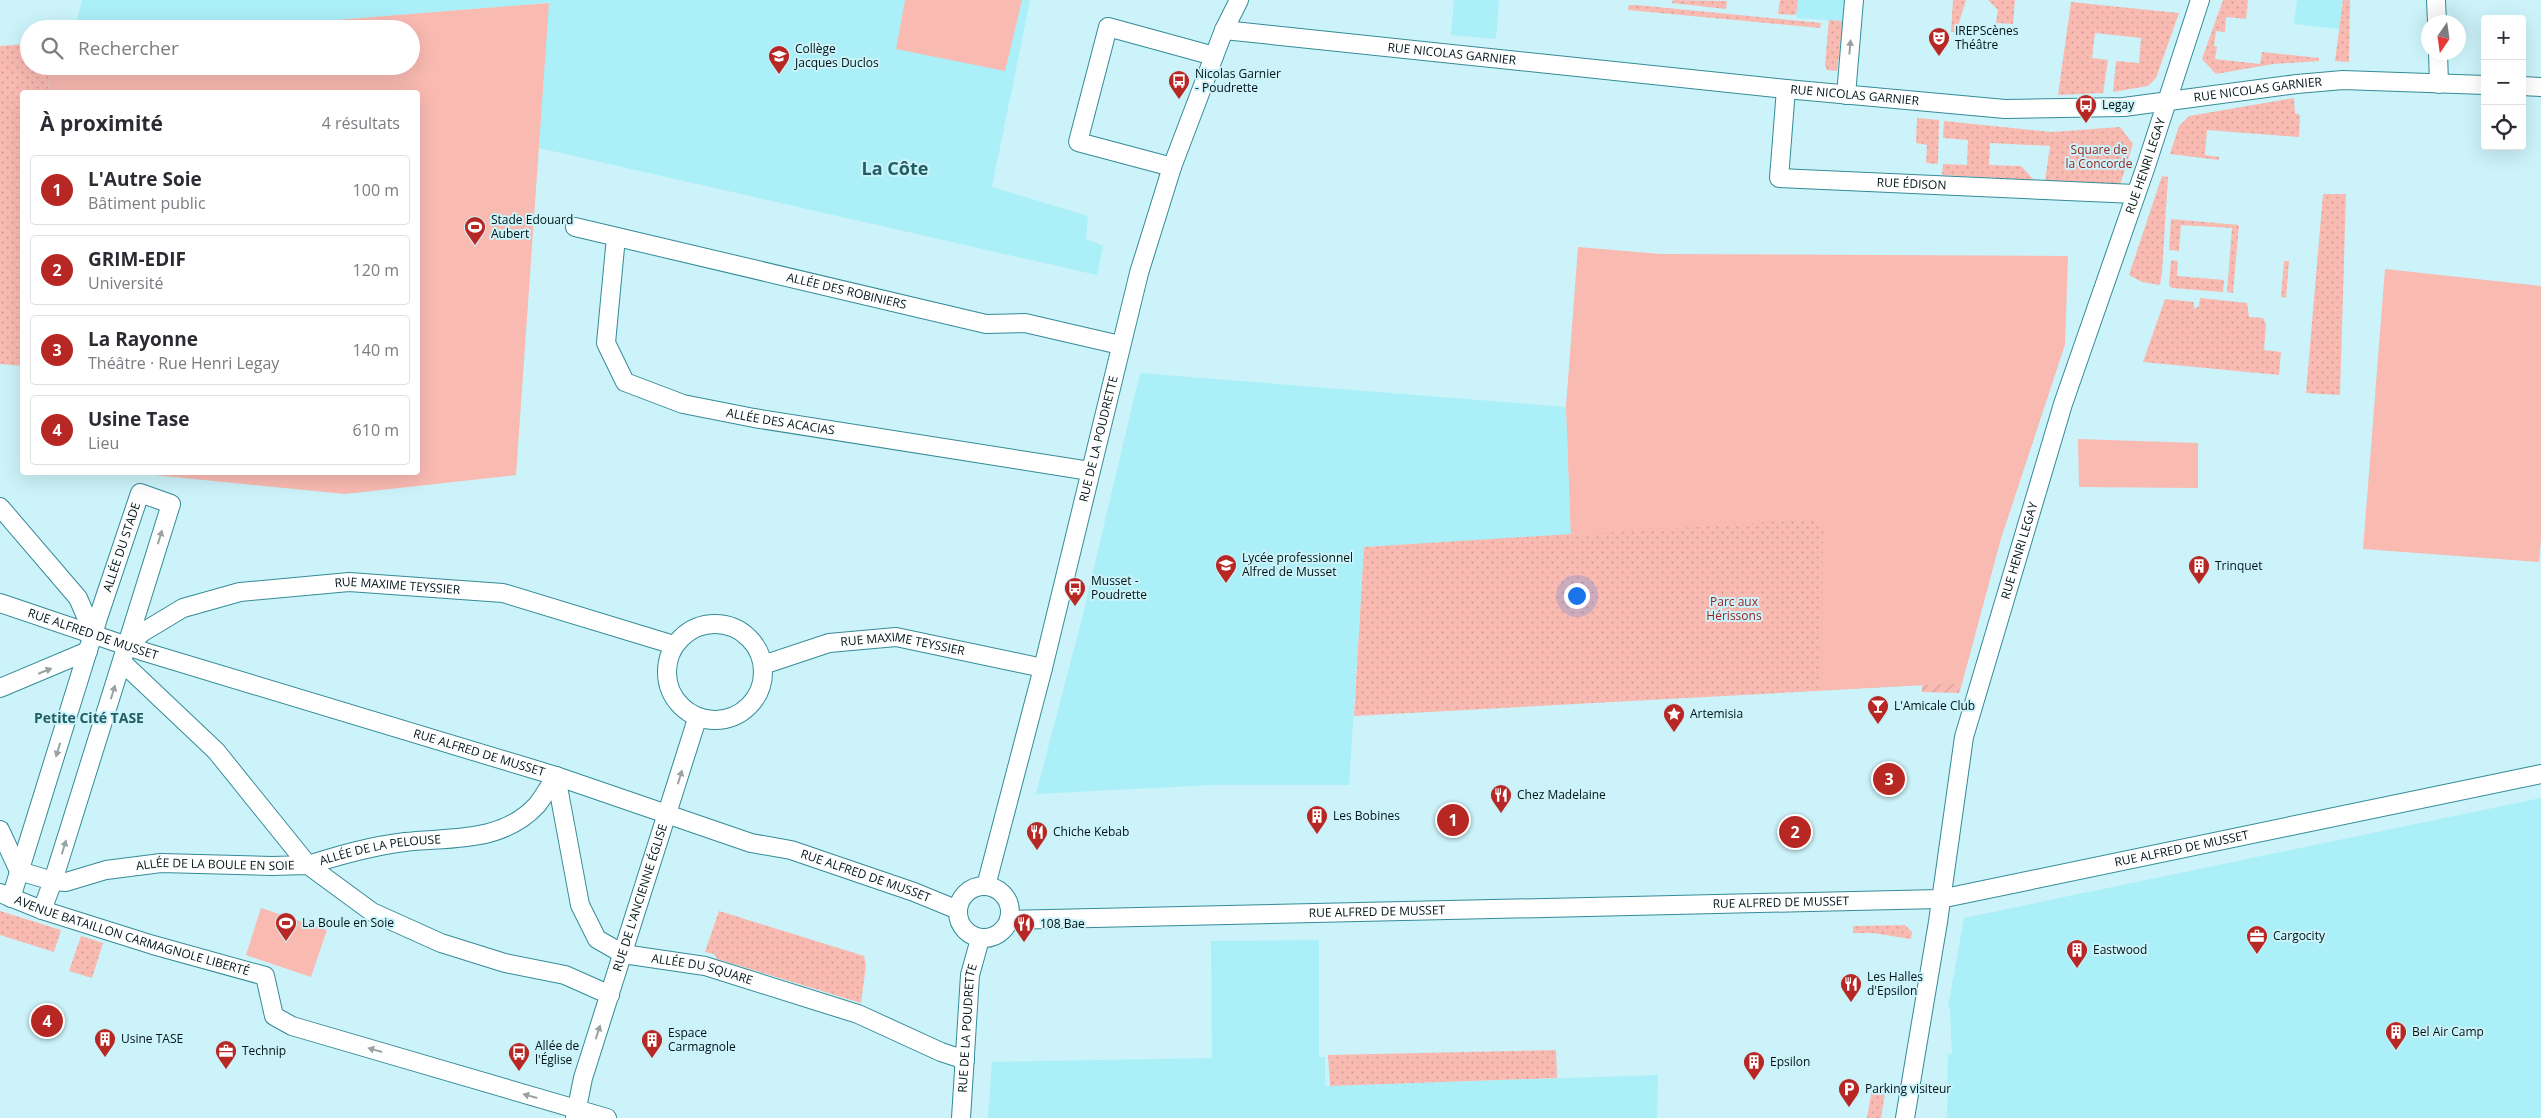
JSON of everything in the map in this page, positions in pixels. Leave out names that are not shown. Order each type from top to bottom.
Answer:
[{"type":"street","name":"RUE DE LA POUDRETTE","points":[[986,886],[1044,668],[1120,345],[1139,273],[1172,167],[1224,30],[1239,0]]},
{"type":"street","points":[[1846,95],[1854,0]]},
{"type":"street","name":"RUE HENRI LEGAY","points":[[1905,1118],[1964,737],[2063,404],[2200,0]]},
{"type":"street","points":[[2436,0],[2437,15]]},
{"type":"street","points":[[1172,167],[1078,142],[1108,27],[1214,56]]},
{"type":"street","name":"RUE NICOLAS GARNIER","points":[[1224,30],[1846,95],[2037,110],[2124,107],[2330,81],[2481,85]]},
{"type":"street","points":[[2438,60],[2439,84]]},
{"type":"street","points":[[2526,86],[2541,87]]},
{"type":"street","name":"RUE ÉDISON","points":[[1786,89],[1779,178],[2135,194]]},
{"type":"street","name":"ALLÉE DES ROBINIERS","points":[[575,228],[986,324],[1025,323],[1120,345]]},
{"type":"street","name":"ALLÉE DES ACACIAS","points":[[616,237],[606,343],[625,382],[683,404],[754,418],[1090,471]]},
{"type":"street","name":"ALLÉE DU STADE","points":[[6,895],[19,870],[140,493],[171,504],[53,881],[42,910]]},
{"type":"street","points":[[0,507],[78,598],[91,643],[0,688]]},
{"type":"street","name":"RUE MAXIME TEYSSIER","points":[[125,654],[143,632],[183,608],[240,592],[349,582],[504,593],[674,645]]},
{"type":"street","name":"RUE ALFRED DE MUSSET","points":[[0,602],[91,643],[125,654],[556,776],[751,843],[800,854],[914,892],[958,910]]},
{"type":"street","points":[[709,624],[726,625],[739,630],[752,641],[763,665],[761,685],[753,702],[742,712],[727,719],[698,719],[686,710],[670,690],[667,674],[668,658],[674,645],[694,629],[709,624]]},
{"type":"street","name":"RUE MAXIME TEYSSIER","points":[[763,665],[829,643],[896,637],[1044,668]]},
{"type":"street","name":"ALLÉE DE LA PELOUSE","points":[[125,654],[216,751],[308,865],[365,848],[406,842],[463,839],[507,827],[536,805],[556,776]]},
{"type":"street","name":"RUE DE L'ANCIENNE ÉGLISE","points":[[576,1114],[582,1078],[669,814],[698,719]]},
{"type":"street","name":"RUE ALFRED DE MUSSET","points":[[1010,920],[1940,899],[2541,774]]},
{"type":"street","name":"ALLÉE DU SQUARE","points":[[556,776],[580,905],[597,939],[623,954],[714,969],[858,1014],[941,1052],[965,1060]]},
{"type":"street","points":[[0,830],[19,870]]},
{"type":"street","name":"ALLÉE DE LA BOULE EN SOIE","points":[[19,870],[53,881],[66,882],[106,870],[161,863],[308,865],[372,912],[441,943],[505,963],[565,974],[610,995]]},
{"type":"street","points":[[986,886],[994,888],[1006,898],[1010,920],[1006,927],[995,937],[980,938],[966,932],[958,918],[958,910],[964,895],[970,890],[986,886]]},
{"type":"street","name":"AVENUE BATAILLON CARMAGNOLE LIBERTÉ","points":[[6,895],[42,910],[195,958],[265,976],[274,1016],[292,1026],[576,1114]]},
{"type":"street","name":"RUE DE LA POUDRETTE","points":[[961,1118],[970,975],[980,938]]},
{"type":"street","points":[[576,1114],[607,1118]]},
{"type":"shaded area","name":"Collège Jacques Duclos","points":[[82,0],[1030,0],[992,187],[1088,216],[1086,239],[1103,246],[1097,275],[539,148],[548,3],[336,20],[77,20]]},
{"type":"shaded area","points":[[1454,0],[1499,0],[1496,39],[1451,35]]},
{"type":"shaded area","points":[[1798,0],[1844,0],[1843,21],[1796,18]]},
{"type":"shaded area","points":[[2297,0],[2343,0],[2339,29],[2294,24]]},
{"type":"shaded area","name":"Lycée professionnel Alfred de Musset","points":[[1140,373],[1566,407],[1571,535],[1364,547],[1349,785],[1211,785],[1036,794],[1081,622]]},
{"type":"shaded area","points":[[2541,798],[2541,1118],[1947,1118],[1948,1054],[1952,1054],[1950,1009],[1948,1007],[1964,918]]},
{"type":"shaded area","points":[[1319,940],[1319,1057],[1325,1057],[1325,1086],[1658,1075],[1657,1118],[988,1118],[992,1062],[1212,1058],[1211,941]]},
{"type":"green space","points":[[905,0],[1022,0],[1005,71],[896,49]]},
{"type":"green space","points":[[1673,0],[1727,1],[1726,9],[1672,3]]},
{"type":"green space","points":[[1780,0],[1798,0],[1796,15],[1778,14]]},
{"type":"green space","points":[[1953,0],[1966,0],[1956,32],[1951,32]]},
{"type":"green space","points":[[1988,0],[2015,0],[2013,24],[1996,23],[1998,10]]},
{"type":"green space","points":[[2223,0],[2248,0],[2246,19],[2226,17],[2225,32],[2216,31],[2214,46],[2217,47],[2215,59],[2260,64],[2262,52],[2319,58],[2319,61],[2273,64],[2216,74],[2202,59]]},
{"type":"green space","points":[[2343,0],[2350,0],[2349,62],[2335,61]]},
{"type":"green space","points":[[2071,2],[2179,13],[2156,78],[2148,86],[2113,92],[2116,61],[2139,63],[2141,38],[2095,33],[2092,58],[2108,60],[2103,93],[2058,95]]},
{"type":"green space","name":"Stade Edouard Aubert","points":[[549,3],[516,475],[345,494],[154,475],[420,475],[420,90],[48,90],[49,75],[420,75],[420,20],[336,20]]},
{"type":"green space","points":[[1629,5],[1821,23],[1820,28],[1628,10]]},
{"type":"green space","points":[[1829,20],[1843,21],[1837,71],[1827,70],[1825,66]]},
{"type":"green space","points":[[20,45],[20,75],[49,75],[48,90],[20,90],[20,366],[0,364],[0,46]]},
{"type":"green space","points":[[2294,98],[2295,113],[2300,115],[2299,137],[2207,130],[2205,155],[2219,157],[2219,160],[2170,154],[2179,126],[2189,116]]},
{"type":"green space","points":[[1917,118],[1939,120],[1938,164],[1926,163],[1927,145],[1916,143]]},
{"type":"green space","name":"Square de la Concorde","points":[[1944,121],[2052,132],[2120,127],[2133,144],[2120,185],[2045,181],[2050,146],[1990,143],[1989,165],[2021,166],[2034,180],[1942,175],[1943,164],[1967,165],[1968,140],[1943,138]]},
{"type":"green space","points":[[2162,176],[2168,177],[2160,285],[2142,282],[2129,275]]},
{"type":"green space","points":[[2323,194],[2346,194],[2340,395],[2306,393]]},
{"type":"green space","points":[[2171,219],[2239,225],[2233,293],[2227,292],[2232,228],[2181,225],[2179,251],[2169,250]]},
{"type":"green space","points":[[1578,247],[1661,254],[2068,256],[2065,344],[2001,538],[1962,683],[1821,690],[1823,526],[1816,519],[1571,535],[1566,407]]},
{"type":"green space","points":[[2171,260],[2178,261],[2177,276],[2224,280],[2223,292],[2172,288],[2169,285]]},
{"type":"green space","points":[[2284,261],[2289,261],[2286,298],[2281,297]]},
{"type":"green space","points":[[2385,269],[2541,286],[2541,539],[2539,562],[2363,549]]},
{"type":"green space","points":[[2200,298],[2247,303],[2249,317],[2263,318],[2266,324],[2264,350],[2281,352],[2279,375],[2143,362],[2165,299],[2194,302],[2194,309],[2199,306]]},
{"type":"green space","name":"Parc aux Hérissons","points":[[2065,344],[2001,538],[1962,683],[1354,716],[1364,547],[1571,534],[1568,452]]},
{"type":"green space","points":[[2078,439],[2198,443],[2198,488],[2079,487]]},
{"type":"green space","points":[[1962,683],[1959,693],[1922,692],[1922,685]]},
{"type":"green space","name":"La Boule en Soie","points":[[261,908],[327,930],[311,977],[246,955]]},
{"type":"green space","points":[[0,911],[61,930],[54,952],[0,935]]},
{"type":"green space","points":[[719,911],[864,956],[866,965],[861,1003],[717,959],[714,954],[705,952]]},
{"type":"green space","points":[[1905,925],[1912,932],[1911,939],[1873,933],[1853,933],[1853,926]]},
{"type":"green space","points":[[81,936],[103,943],[92,978],[69,971]]},
{"type":"green space","points":[[1556,1050],[1557,1078],[1330,1086],[1328,1055]]},
{"type":"green space","points":[[1872,1089],[1885,1092],[1881,1118],[1867,1118]]},
{"type":"place","name":"IREPScènes Théâtre","points":[[1939,57]]},
{"type":"place","name":"Collège Jacques Duclos","points":[[779,75]]},
{"type":"place","name":"Nicolas Garnier - Poudrette","points":[[1179,100]]},
{"type":"place","name":"Legay","points":[[2086,124]]},
{"type":"place","name":"Stade Edouard Aubert","points":[[475,246]]},
{"type":"place","name":"Lycée professionnel Alfred de Musset","points":[[1226,584]]},
{"type":"place","name":"Trinquet","points":[[2199,585]]},
{"type":"place","name":"Musset - Poudrette","points":[[1075,607]]},
{"type":"place","name":"L'Amicale Club","points":[[1878,725]]},
{"type":"place","name":"Artemisia","points":[[1674,733]]},
{"type":"place","name":"La Rayonne","points":[[1889,779]]},
{"type":"place","name":"Chez Madelaine","points":[[1501,814]]},
{"type":"place","name":"L'Autre Soie","points":[[1453,820]]},
{"type":"place","name":"GRIM-EDIF","points":[[1795,832]]},
{"type":"place","name":"Les Bobines","points":[[1317,835]]},
{"type":"place","name":"Chiche Kebab","points":[[1037,851]]},
{"type":"place","name":"La Boule en Soie","points":[[286,942]]},
{"type":"place","name":"108 Bae","points":[[1024,943]]},
{"type":"place","name":"Cargocity","points":[[2257,955]]},
{"type":"place","name":"Eastwood","points":[[2077,969]]},
{"type":"place","name":"Les Halles d'Epsilon","points":[[1851,1003]]},
{"type":"place","name":"Usine Tase","points":[[47,1021]]},
{"type":"place","name":"Bel Air Camp","points":[[2396,1051]]},
{"type":"place","name":"Usine TASE","points":[[105,1058]]},
{"type":"place","name":"Espace Carmagnole","points":[[652,1059]]},
{"type":"place","name":"Technip","points":[[226,1070]]},
{"type":"place","name":"Allée de l'Église","points":[[519,1072]]},
{"type":"place","name":"Epsilon","points":[[1754,1081]]},
{"type":"place","name":"Parking visiteur","points":[[1849,1108]]},
{"type":"district","name":"La Côte","points":[[895,169]]},
{"type":"district","name":"Petite Cité TASE","points":[[89,718]]}]
